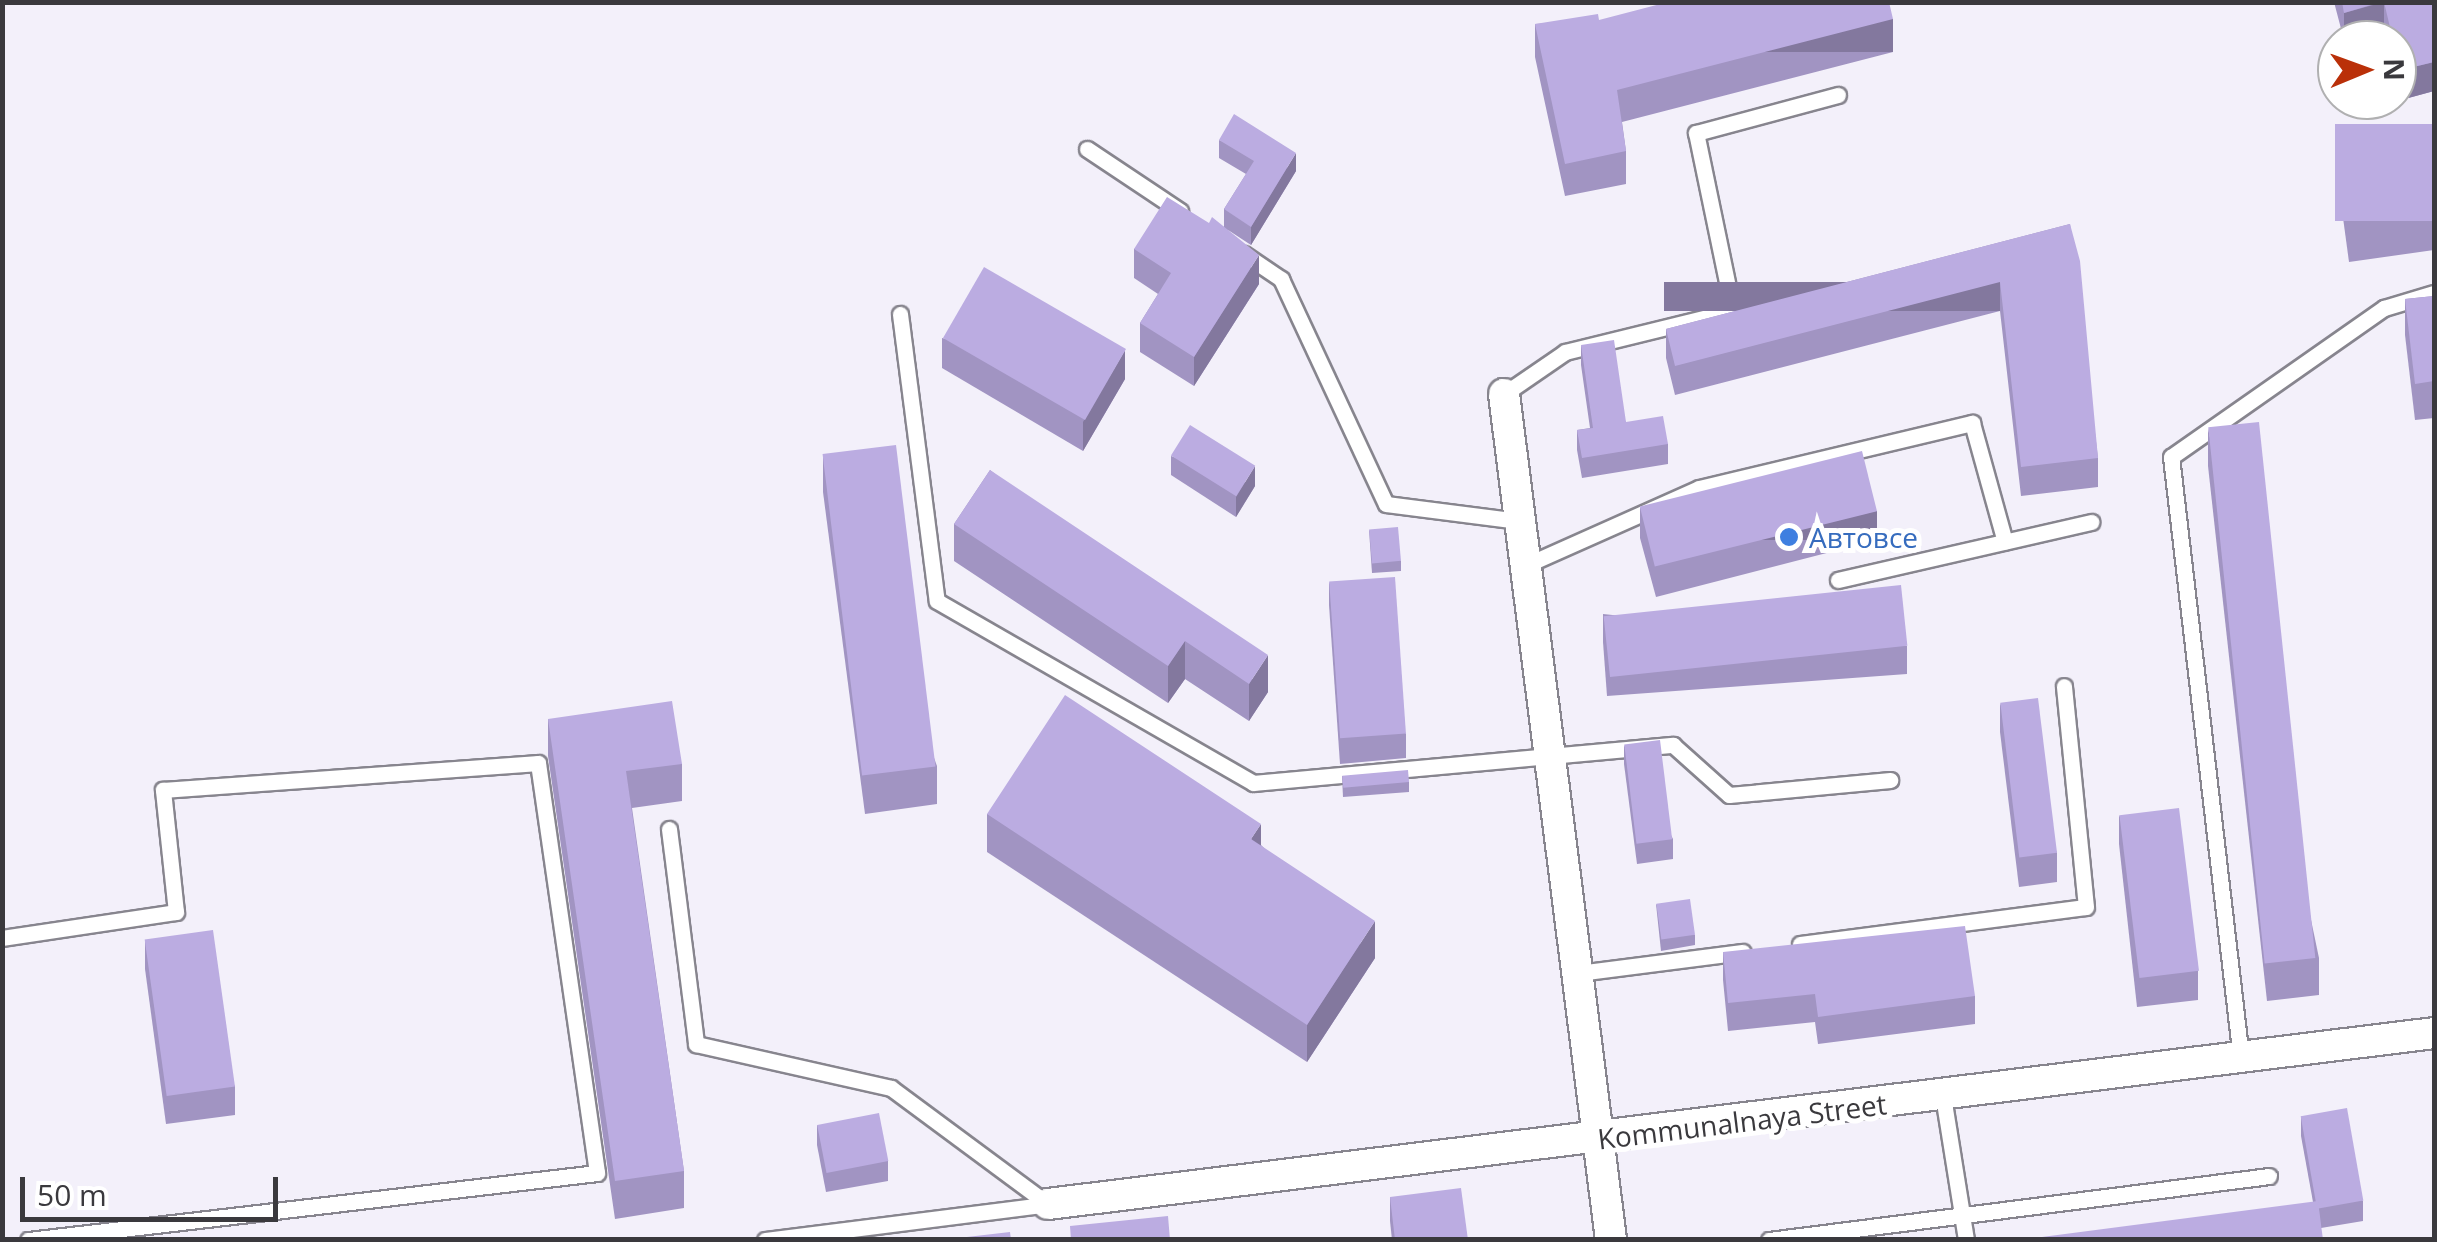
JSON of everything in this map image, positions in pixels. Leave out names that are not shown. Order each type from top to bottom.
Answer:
[{"type":"street","points":[[1504,394],[1547,760],[1611,1240]]},
{"type":"street","name":"Kommunalnaya Street","points":[[1048,1204],[1599,1140],[2434,1033]]},
{"type":"lane","points":[[1733,311],[1696,133],[1838,96]]},
{"type":"lane","points":[[1088,148],[1200,225]]},
{"type":"lane","points":[[1233,246],[1281,279],[1386,504],[1519,521]]},
{"type":"lane","points":[[2241,1058],[2171,457],[2384,308],[2434,293]]},
{"type":"lane","points":[[1504,394],[1565,352],[1791,297]]},
{"type":"lane","points":[[900,314],[937,601],[1253,783],[1547,760],[1673,745],[1729,795],[1890,780]]},
{"type":"lane","points":[[1524,566],[1699,488],[1972,424],[2006,542]]},
{"type":"lane","points":[[1838,580],[2091,522]]},
{"type":"lane","points":[[1774,948],[2086,907],[2064,686]]},
{"type":"lane","points":[[2,938],[176,912],[163,790],[538,764],[596,1173],[28,1240]]},
{"type":"lane","points":[[669,829],[696,1044],[886,1086],[1048,1204]]},
{"type":"lane","points":[[1578,973],[1754,950]]},
{"type":"lane","points":[[1943,1096],[1966,1240]]},
{"type":"lane","points":[[1769,1240],[2269,1176]]},
{"type":"lane","points":[[765,1240],[1048,1204]]},
{"type":"building","points":[[1668,2],[1889,2],[1893,19],[1617,90],[1626,151],[1565,164],[1535,24],[1598,14],[1599,20]]},
{"type":"building","points":[[2342,2],[2381,2],[2344,13]]},
{"type":"building","points":[[2384,2],[2434,2],[2434,62],[2417,66],[2417,20],[2388,20]]},
{"type":"building","points":[[1234,114],[1296,153],[1251,227],[1224,209],[1254,161],[1219,140]]},
{"type":"building","points":[[2335,124],[2434,124],[2434,221],[2335,221]]},
{"type":"building","points":[[1167,197],[1209,223],[1212,217],[1259,255],[1194,357],[1140,323],[1171,273],[1134,249]]},
{"type":"building","points":[[2070,224],[2080,261],[2098,458],[2021,467],[2000,282],[1675,366],[1666,329]]},
{"type":"building","points":[[984,267],[1126,349],[1085,420],[943,338]]},
{"type":"building","points":[[2434,296],[2434,381],[2415,384],[2405,299]]},
{"type":"building","points":[[1614,340],[1626,422],[1663,416],[1668,444],[1582,458],[1577,430],[1593,428],[1581,345]]},
{"type":"building","points":[[2259,422],[2315,958],[2265,963],[2208,427]]},
{"type":"building","points":[[1190,425],[1255,466],[1236,496],[1171,456]]},
{"type":"building","points":[[896,445],[935,767],[862,776],[823,454]]},
{"type":"building","points":[[1862,451],[1877,511],[1655,567],[1640,506]]},
{"type":"building","points":[[990,470],[1268,655],[1249,684],[1185,641],[1168,666],[954,524]]},
{"type":"building","points":[[1398,527],[1401,561],[1372,563],[1369,530]]},
{"type":"building","points":[[1395,577],[1406,734],[1340,738],[1329,582]]},
{"type":"building","points":[[1901,585],[1907,646],[1610,677],[1604,616]]},
{"type":"building","points":[[1065,695],[1261,824],[1251,839],[1375,921],[1307,1025],[987,814]]},
{"type":"building","points":[[2038,698],[2057,853],[2019,857],[2000,703]]},
{"type":"building","points":[[672,701],[682,764],[626,771],[684,1171],[615,1181],[548,719]]},
{"type":"building","points":[[1660,740],[1672,839],[1636,844],[1624,744]]},
{"type":"building","points":[[1408,770],[1409,782],[1343,788],[1342,776]]},
{"type":"building","points":[[2179,808],[2199,971],[2139,978],[2119,815]]},
{"type":"building","points":[[1690,899],[1695,935],[1661,939],[1656,904]]},
{"type":"building","points":[[1965,926],[1975,996],[1818,1017],[1815,994],[1728,1003],[1723,952]]},
{"type":"building","points":[[213,930],[235,1086],[167,1096],[145,940]]},
{"type":"building","points":[[2347,1108],[2363,1201],[2317,1209],[2301,1116]]},
{"type":"building","points":[[879,1113],[888,1161],[827,1173],[817,1125]]},
{"type":"building","points":[[1461,1188],[1468,1240],[1395,1240],[1390,1197]]},
{"type":"building","points":[[2318,1201],[2323,1240],[2019,1240]]},
{"type":"building","points":[[1168,1216],[1170,1240],[1071,1240],[1070,1226]]},
{"type":"building","points":[[1010,1232],[1011,1240],[941,1240]]},
{"type":"place","name":"Автовсе","points":[[1789,537]]}]
